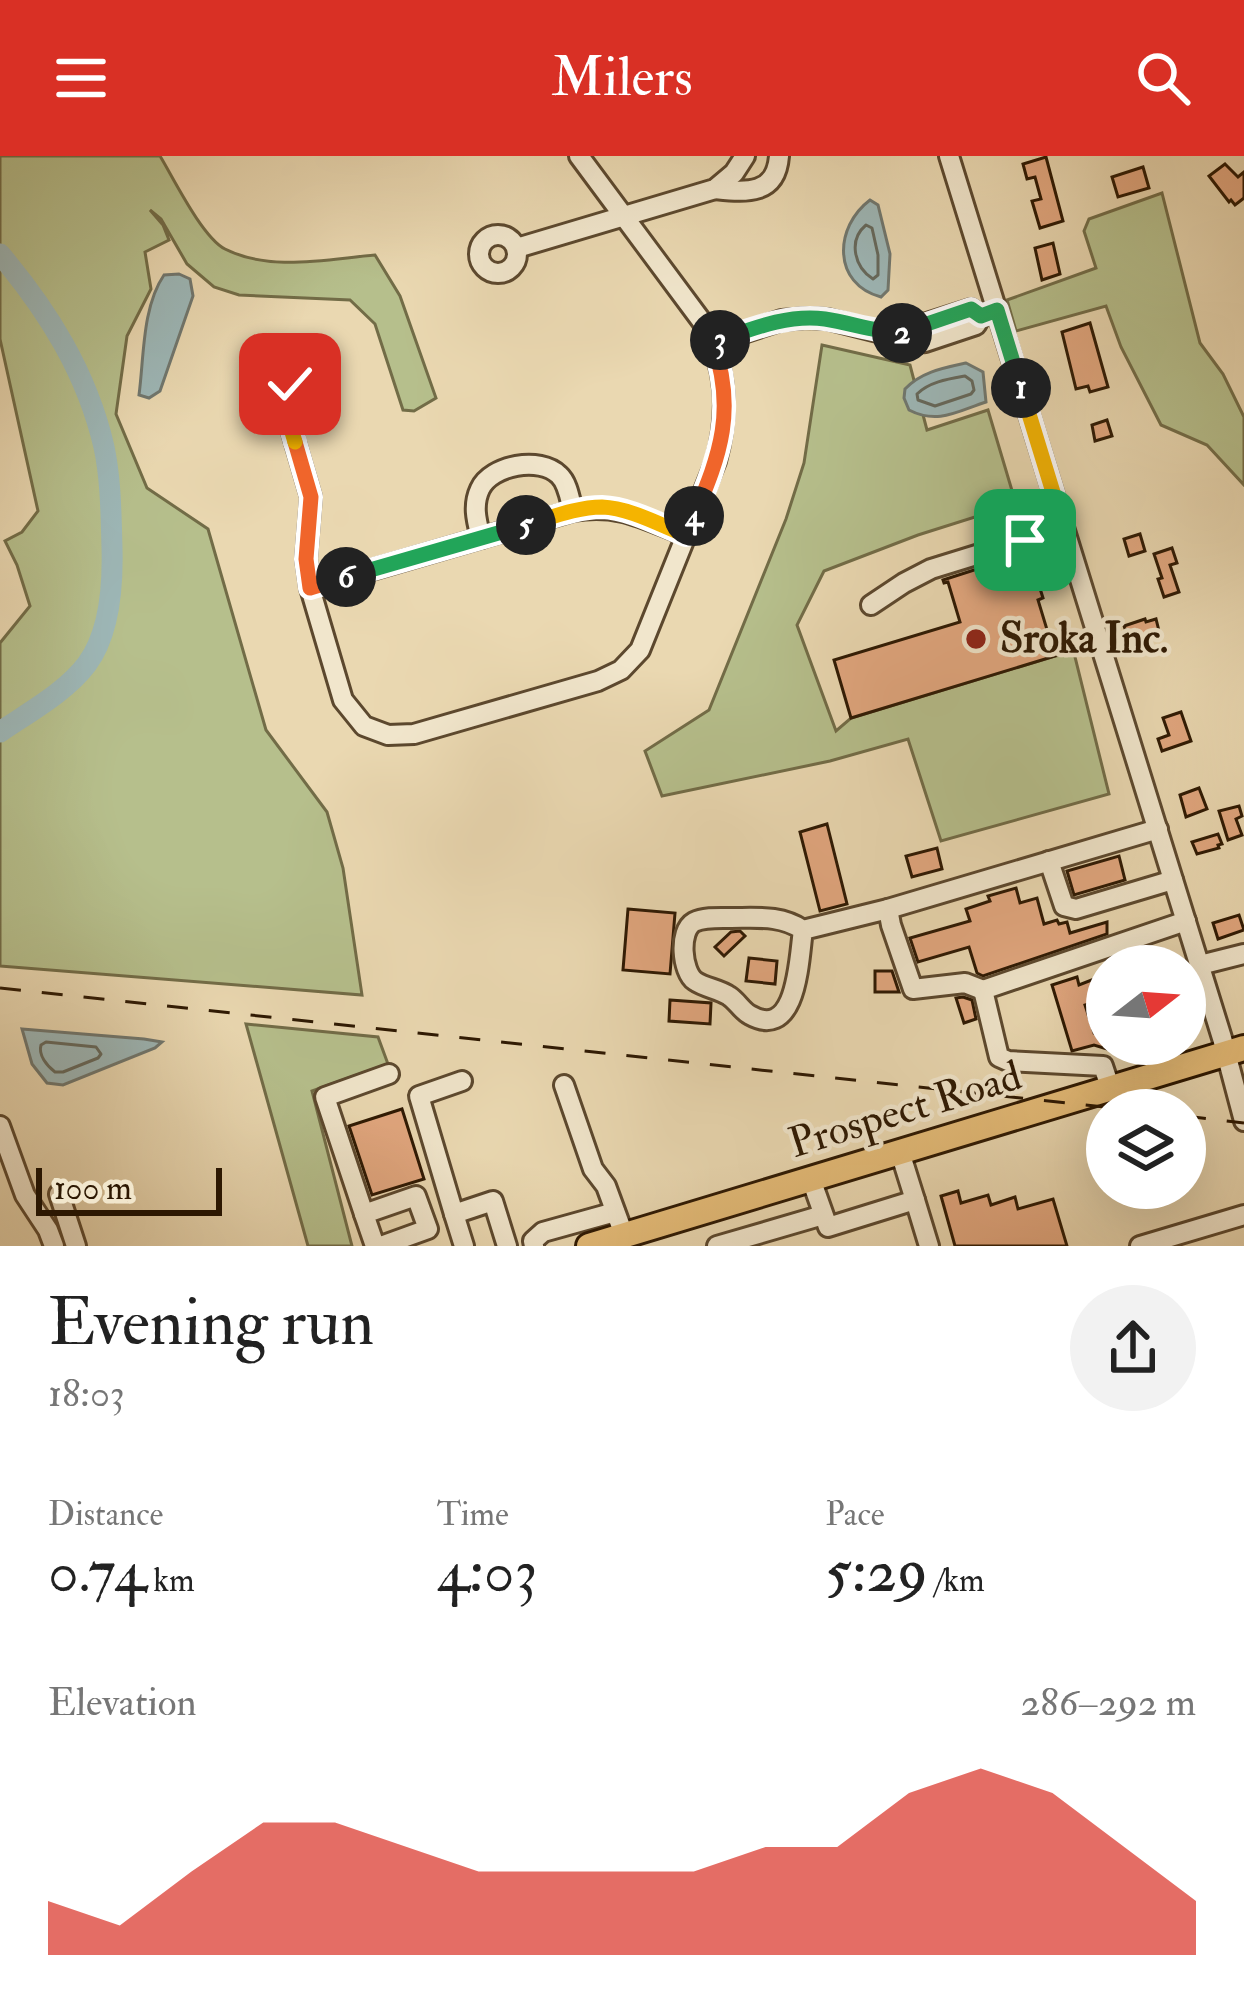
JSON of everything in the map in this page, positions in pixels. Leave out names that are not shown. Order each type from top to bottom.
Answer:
[{"type":"main road","name":"Prospect Road","points":[[589,1246],[1235,1050]]},
{"type":"street","points":[[289,422],[311,497],[306,559],[310,588],[344,700],[364,726],[388,735],[413,734],[567,691],[621,670],[648,634],[709,481],[723,434],[724,381],[703,323],[579,156]]},
{"type":"street","points":[[715,189],[745,156]]},
{"type":"street","points":[[517,248],[715,189],[748,192],[764,187],[778,166],[778,156]]},
{"type":"street","points":[[949,156],[989,313],[1064,528],[1194,945]]},
{"type":"street","points":[[713,343],[782,320],[807,318],[882,333],[918,334],[925,342],[976,326],[989,313]]},
{"type":"street","points":[[481,538],[476,516],[479,490],[492,476],[512,468],[542,466],[554,471],[563,479],[573,511]]},
{"type":"street","points":[[310,588],[596,507],[620,509],[686,535]]},
{"type":"street","points":[[871,605],[949,562],[1064,528]]},
{"type":"street","points":[[803,930],[1158,829]]},
{"type":"street","points":[[1049,861],[1064,906],[1076,909],[1173,880]]},
{"type":"street","points":[[888,909],[914,989],[965,982],[982,990],[1186,921]]},
{"type":"street","points":[[775,918],[803,930],[794,994],[784,1013],[771,1019],[748,1015],[729,996],[692,980],[687,973],[687,928],[693,922],[775,918]]},
{"type":"street","points":[[1206,964],[1244,954]]},
{"type":"street","points":[[1206,980],[1235,1050],[1244,1121]]},
{"type":"street","points":[[982,990],[999,1057],[1103,1066],[1110,1088]]},
{"type":"street","points":[[364,1214],[416,1196],[428,1229],[378,1246],[364,1214],[325,1097],[389,1074]]},
{"type":"street","points":[[461,1081],[419,1096],[464,1246]]},
{"type":"street","points":[[564,1085],[593,1169],[634,1231]]},
{"type":"street","points":[[0,1126],[25,1195],[54,1246]]},
{"type":"street","points":[[900,1152],[929,1246]]},
{"type":"street","points":[[811,1179],[850,1246]]},
{"type":"street","points":[[59,1194],[76,1246]]},
{"type":"street","points":[[717,1246],[914,1200]]},
{"type":"street","points":[[454,1214],[493,1201],[507,1246]]},
{"type":"street","points":[[1140,1246],[1244,1215]]},
{"type":"street","points":[[534,1246],[536,1235],[543,1232],[634,1231]]},
{"type":"green space","points":[[0,156],[160,156],[198,220],[225,249],[280,262],[375,255],[400,296],[436,398],[414,411],[403,410],[375,324],[350,300],[239,295],[214,287],[187,264],[161,219],[150,210],[169,240],[145,252],[151,289],[127,336],[116,414],[147,488],[208,529],[266,730],[327,812],[343,868],[362,995],[0,966],[0,643],[30,606],[5,541],[22,532],[38,511],[0,339]]},
{"type":"green space","points":[[1162,193],[1200,343],[1223,374],[1244,417],[1244,485],[1207,445],[1161,425],[1106,306],[1016,331],[1007,300],[1096,268],[1084,231],[1089,219]]},
{"type":"green space","points":[[822,345],[910,365],[927,430],[988,410],[1016,504],[824,571],[797,625],[836,731],[851,718],[1074,653],[1109,794],[941,841],[908,739],[830,761],[662,796],[645,751],[709,710],[804,463]]},
{"type":"green space","points":[[246,1024],[378,1037],[388,1064],[312,1091],[352,1246],[308,1246]]},
{"type":"water","points":[[870,200],[878,205],[890,254],[888,290],[881,297],[854,280],[844,254],[850,225]]},
{"type":"water","points":[[164,275],[190,279],[193,296],[160,391],[149,398],[139,395],[148,317]]},
{"type":"water","points":[[966,363],[983,372],[986,402],[939,416],[909,410],[904,398],[911,383]]},
{"type":"water","points":[[22,1029],[162,1042],[63,1085],[47,1083],[32,1064]]},
{"type":"building","points":[[1046,157],[1063,221],[1040,228],[1032,201],[1041,199],[1035,177],[1027,179],[1023,164]]},
{"type":"building","points":[[1225,164],[1238,177],[1244,172],[1244,198],[1235,205],[1209,176]]},
{"type":"building","points":[[1143,167],[1149,188],[1118,197],[1112,177]]},
{"type":"building","points":[[1053,243],[1060,274],[1042,280],[1035,248]]},
{"type":"building","points":[[1090,323],[1108,387],[1090,392],[1088,386],[1076,389],[1062,332]]},
{"type":"building","points":[[1107,420],[1112,436],[1095,441],[1092,425]]},
{"type":"building","points":[[1140,534],[1145,551],[1129,556],[1124,539]]},
{"type":"building","points":[[1172,548],[1177,563],[1170,565],[1179,592],[1164,597],[1154,554]]},
{"type":"building","name":"Sroka Inc.","points":[[1024,554],[1043,598],[1038,600],[1055,656],[851,718],[834,660],[960,622],[948,582],[943,580]]},
{"type":"building","points":[[1156,619],[1159,631],[1129,640],[1124,626]]},
{"type":"building","points":[[1181,712],[1191,741],[1162,751],[1158,739],[1169,735],[1163,718]]},
{"type":"building","points":[[1199,788],[1207,809],[1186,817],[1180,795]]},
{"type":"building","points":[[1239,806],[1242,816],[1236,819],[1242,835],[1228,840],[1219,811]]},
{"type":"building","points":[[827,824],[847,904],[820,911],[800,832]]},
{"type":"building","points":[[1218,834],[1219,848],[1197,854],[1192,842]]},
{"type":"building","points":[[937,848],[942,869],[912,877],[906,856]]},
{"type":"building","points":[[1119,856],[1125,880],[1074,895],[1067,871]]},
{"type":"building","points":[[1016,888],[1020,903],[1037,898],[1044,924],[1067,922],[1070,933],[1107,922],[1107,934],[983,976],[977,973],[969,947],[918,962],[910,938],[970,921],[966,909]]},
{"type":"building","points":[[628,909],[675,913],[670,974],[623,970]]},
{"type":"building","points":[[1239,915],[1244,930],[1218,939],[1213,923]]},
{"type":"building","points":[[731,932],[745,936],[724,956],[715,947]]},
{"type":"building","points":[[749,958],[777,961],[775,984],[746,981]]},
{"type":"building","points":[[875,971],[892,971],[899,992],[875,992]]},
{"type":"building","points":[[1077,977],[1079,985],[1086,982],[1086,1047],[1072,1051],[1052,985]]},
{"type":"building","points":[[956,998],[972,1000],[976,1019],[964,1023]]},
{"type":"building","points":[[670,1000],[711,1003],[710,1024],[669,1021]]},
{"type":"building","points":[[402,1109],[424,1179],[372,1195],[349,1126]]},
{"type":"building","points":[[958,1191],[961,1203],[988,1195],[991,1205],[1015,1197],[1018,1209],[1053,1199],[1067,1246],[955,1246],[941,1196]]},
{"type":"waterway","points":[[0,254],[50,321],[97,420],[106,459],[112,562],[111,593],[95,652],[58,693],[0,732]]},
{"type":"railway","points":[[0,988],[1086,1105]]},
{"type":"railway","points":[[1206,1118],[1244,1123]]},
{"type":"place","name":"Sroka Inc.","points":[[976,639]]},
{"type":"route","points":[[290,384],[304,400],[299,416],[289,422],[311,497],[306,559],[310,588],[596,507],[620,509],[686,535],[723,434],[724,381],[713,343],[782,320],[827,320],[882,333],[918,334],[921,326],[971,309],[981,316],[997,310],[1064,528],[1025,540]]}]
